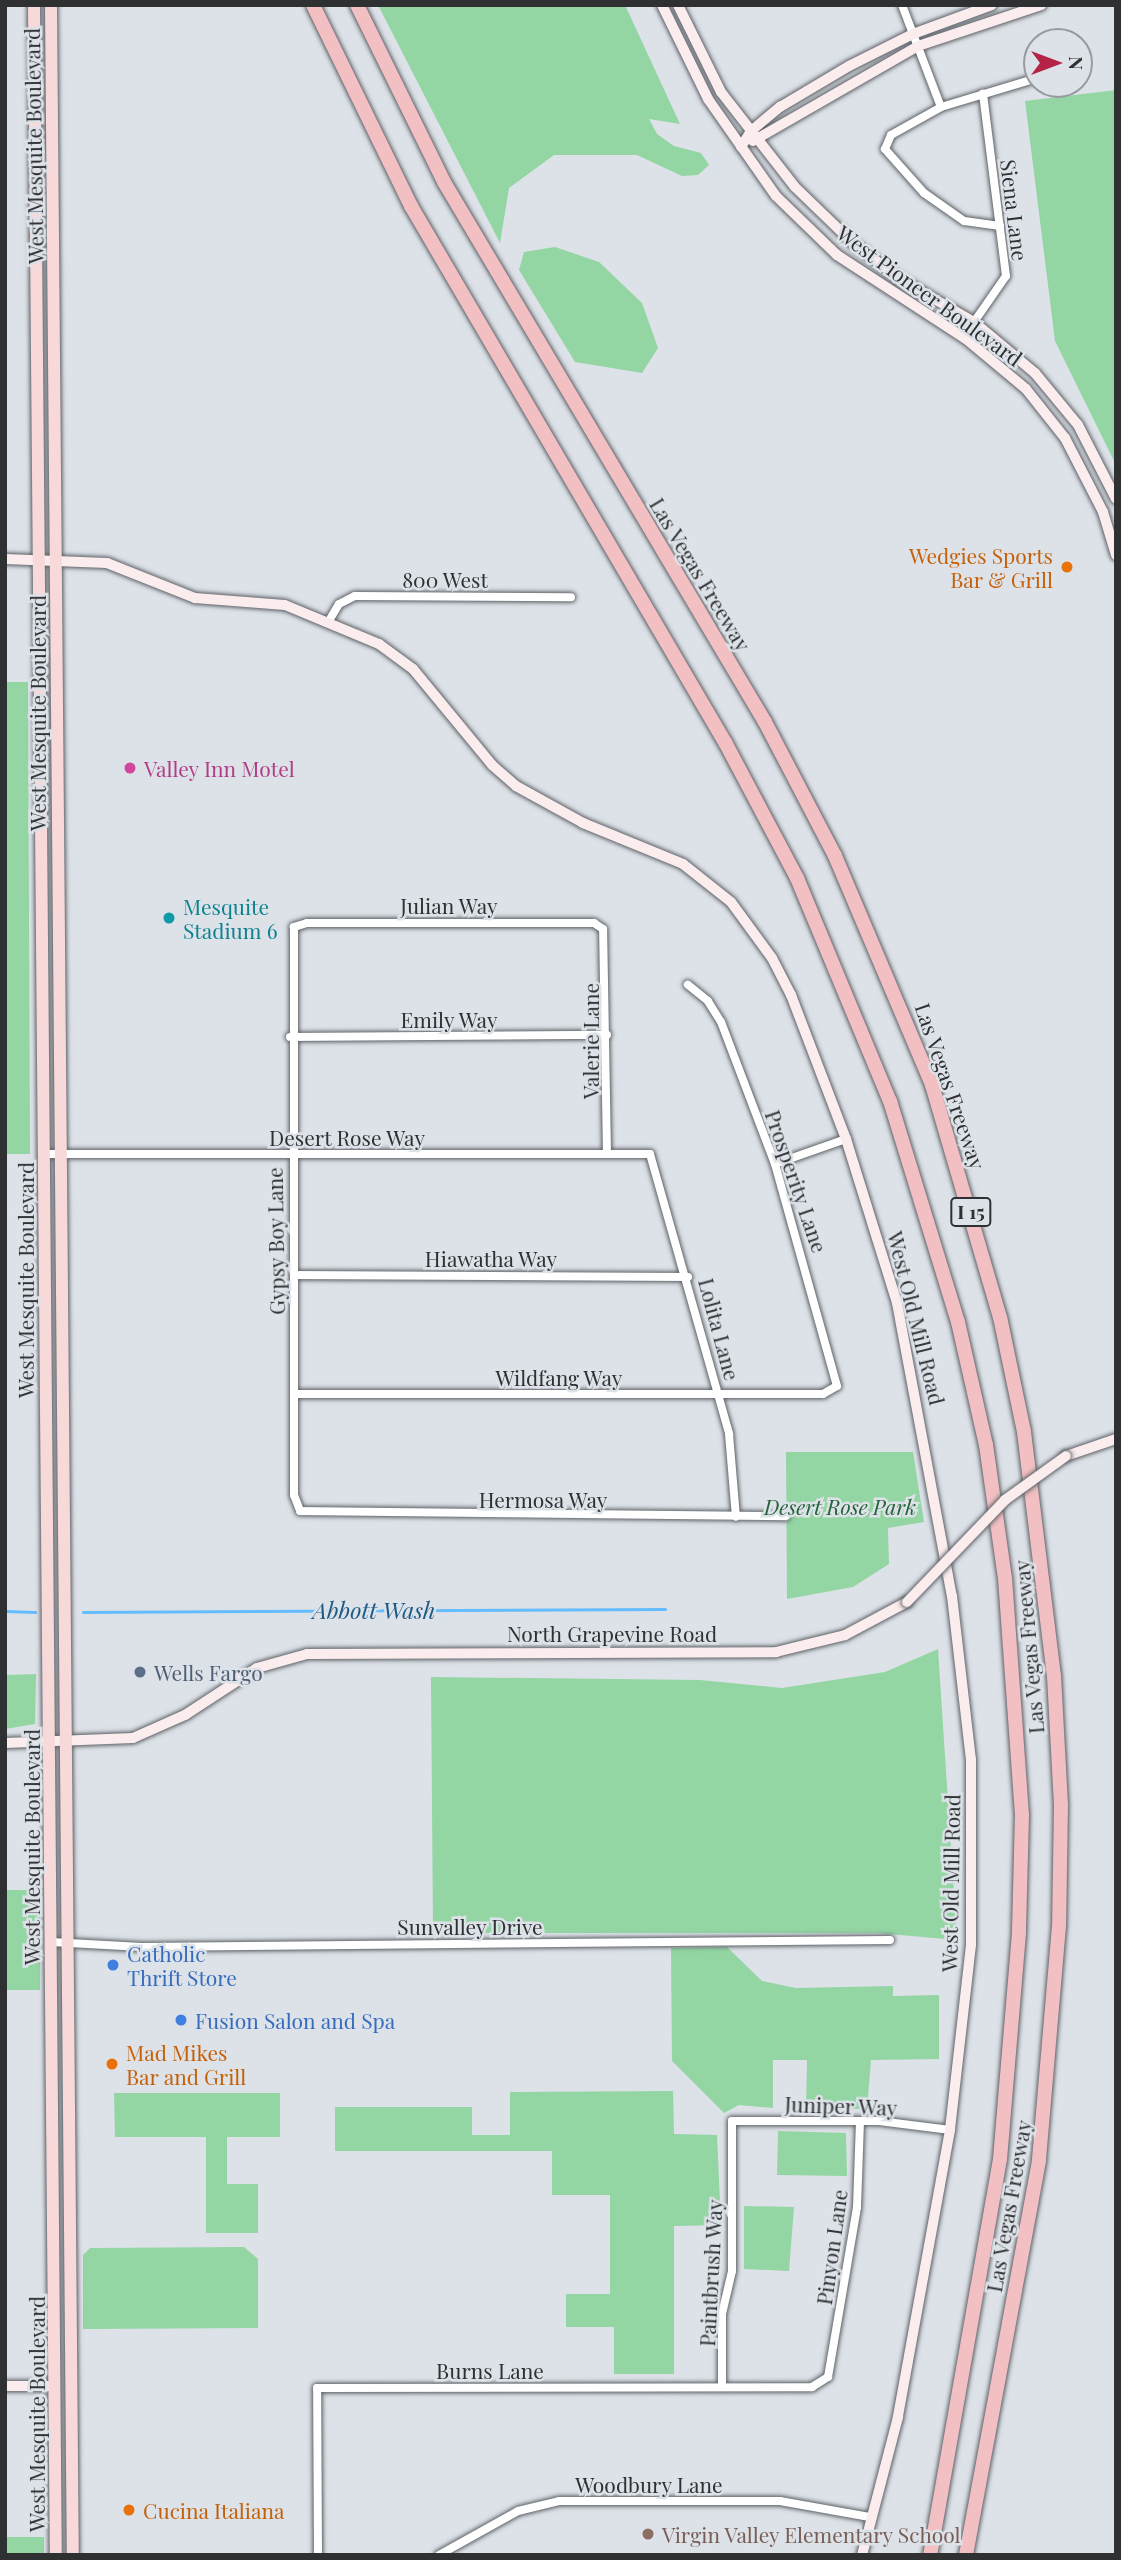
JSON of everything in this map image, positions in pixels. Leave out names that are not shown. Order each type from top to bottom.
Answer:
[{"type":"highway","name":"Las Vegas Freeway","points":[[313,5],[411,205],[726,744],[797,877],[890,1101],[958,1322],[986,1445],[1007,1591],[1022,1815],[1019,1933],[1000,2159],[930,2555]]},
{"type":"highway","name":"Las Vegas Freeway","points":[[357,5],[443,182],[765,722],[835,856],[932,1085],[1000,1317],[1024,1432],[1054,1676],[1061,1804],[1059,1926],[1039,2161],[966,2555]]},
{"type":"main road","name":"West Mesquite Boulevard","points":[[34,5],[61,1154],[62,1441],[58,1742],[51,1942],[56,2555]]},
{"type":"main road","name":"West Mesquite Boulevard","points":[[51,5],[44,1154],[46,1442],[68,1941],[73,2555]]},
{"type":"main road","points":[[46,1442],[62,1441]]},
{"type":"main road","points":[[52,2039],[68,2039]]},
{"type":"main road","points":[[54,2386],[71,2386]]},
{"type":"street","name":"West Pioneer Boulevard","points":[[662,5],[682,52],[741,147],[776,196],[837,255],[967,339],[1026,389],[1065,438],[1103,512],[1116,555]]},
{"type":"street","name":"West Pioneer Boulevard","points":[[678,5],[721,92],[795,187],[853,243],[900,279],[974,322],[1035,373],[1078,425],[1116,499]]},
{"type":"street","points":[[902,5],[941,107]]},
{"type":"street","points":[[741,147],[792,100],[913,34],[992,5]]},
{"type":"street","points":[[754,135],[854,78],[918,46],[1041,5]]},
{"type":"street","points":[[1000,226],[964,221],[924,193],[885,149],[891,135],[941,107],[1023,82]]},
{"type":"street","name":"Siena Lane","points":[[974,322],[1006,276],[983,93]]},
{"type":"street","name":"West Old Mill Road","points":[[5,559],[107,563],[195,598],[285,605],[330,620],[413,668],[492,765],[516,786],[554,810],[683,864],[731,902],[772,958],[790,995],[846,1139],[897,1303],[915,1391],[964,1695],[972,1786],[971,1945],[950,2130],[898,2417],[862,2555]]},
{"type":"street","name":"800 West","points":[[330,620],[339,604],[355,596],[571,597]]},
{"type":"street","name":"Julian Way","points":[[294,928],[307,923],[594,923],[603,929]]},
{"type":"street","name":"Gypsy Boy Lane","points":[[294,928],[290,1037],[294,1495],[300,1511]]},
{"type":"street","name":"Valerie Lane","points":[[603,929],[607,1035],[607,1154]]},
{"type":"street","name":"Prosperity Lane","points":[[688,985],[708,1001],[721,1022],[775,1164],[839,1376],[837,1386],[823,1394]]},
{"type":"street","name":"Emily Way","points":[[290,1037],[607,1035]]},
{"type":"street","points":[[775,1164],[846,1139]]},
{"type":"street","name":"Desert Rose Way","points":[[44,1154],[650,1154]]},
{"type":"street","name":"Lolita Lane","points":[[650,1154],[688,1277],[720,1395],[729,1434],[736,1517]]},
{"type":"street","name":"Hiawatha Way","points":[[294,1275],[688,1277]]},
{"type":"street","name":"Wildfang Way","points":[[295,1394],[823,1394]]},
{"type":"street","name":"North Grapevine Road","points":[[5,1742],[133,1738],[157,1731],[257,1668],[307,1654],[776,1652],[845,1635],[907,1602],[1005,1500],[1066,1456],[1116,1439]]},
{"type":"street","name":"Hermosa Way","points":[[300,1511],[786,1516]]},
{"type":"street","name":"Sunvalley Drive","points":[[51,1942],[142,1947],[890,1940]]},
{"type":"street","name":"Juniper Way","points":[[732,2120],[859,2121],[950,2130]]},
{"type":"street","name":"Paintbrush Way","points":[[722,2386],[722,2314],[732,2271],[732,2120]]},
{"type":"street","name":"Pinyon Lane","points":[[828,2377],[857,2207],[859,2121]]},
{"type":"street","name":"Burns Lane","points":[[318,2555],[317,2388],[812,2387],[828,2377]]},
{"type":"street","points":[[5,2386],[54,2386]]},
{"type":"street","name":"Woodbury Lane","points":[[439,2555],[518,2511],[559,2501],[780,2501],[870,2517]]},
{"type":"green space","points":[[378,5],[625,5],[680,124],[649,119],[657,134],[674,146],[701,153],[709,165],[698,175],[682,176],[637,155],[554,155],[509,188],[500,243]]},
{"type":"green space","points":[[1116,90],[1116,465],[1055,341],[1025,101],[1093,98],[1093,93]]},
{"type":"green space","points":[[555,247],[599,262],[642,303],[658,348],[642,373],[575,362],[519,270],[524,252]]},
{"type":"green space","points":[[5,682],[28,682],[30,1154],[5,1154]]},
{"type":"green space","name":"Desert Rose Park","points":[[786,1452],[913,1452],[924,1522],[888,1528],[889,1564],[853,1587],[787,1599]]},
{"type":"green space","points":[[938,1649],[957,1940],[877,1933],[433,1933],[431,1677],[700,1680],[782,1688],[885,1672]]},
{"type":"green space","points":[[36,1674],[35,1724],[5,1729],[5,1675]]},
{"type":"green space","points":[[5,1890],[37,1890],[40,1895],[40,1990],[5,1990]]},
{"type":"green space","points":[[727,1947],[762,1981],[796,1988],[893,1986],[893,1996],[939,1995],[939,2059],[871,2060],[867,2109],[806,2109],[807,2060],[773,2060],[773,2108],[739,2105],[724,2113],[672,2061],[671,1948]]},
{"type":"green space","points":[[673,2091],[674,2134],[717,2135],[721,2225],[674,2226],[674,2374],[614,2374],[614,2327],[566,2327],[566,2294],[610,2294],[610,2195],[552,2195],[552,2151],[335,2151],[335,2107],[472,2107],[472,2135],[510,2135],[510,2092]]},
{"type":"green space","points":[[114,2093],[280,2093],[280,2137],[227,2137],[227,2184],[258,2184],[258,2233],[206,2233],[206,2137],[115,2137]]},
{"type":"green space","points":[[778,2131],[846,2133],[847,2176],[777,2175]]},
{"type":"green space","points":[[744,2206],[794,2207],[789,2271],[744,2269]]},
{"type":"green space","points":[[244,2247],[258,2259],[258,2328],[83,2329],[83,2255],[90,2248]]},
{"type":"green space","points":[[5,2537],[44,2537],[44,2555],[5,2555]]},
{"type":"waterway","name":"Abbott Wash","points":[[83,1612],[665,1609]]},
{"type":"waterway","name":"Abbott Wash","points":[[5,1611],[35,1612]]},
{"type":"place","name":"Wedgies Sports Bar & Grill","points":[[1067,567]]},
{"type":"place","name":"Valley Inn Motel","points":[[130,768]]},
{"type":"place","name":"Mesquite Stadium 6","points":[[169,918]]},
{"type":"place","name":"Wells Fargo","points":[[140,1672]]},
{"type":"place","name":"Catholic Thrift Store","points":[[113,1965]]},
{"type":"place","name":"Fusion Salon and Spa","points":[[181,2020]]},
{"type":"place","name":"Mad Mikes Bar and Grill","points":[[112,2064]]},
{"type":"place","name":"Cucina Italiana","points":[[129,2510]]},
{"type":"place","name":"Virgin Valley Elementary School","points":[[648,2534]]}]
